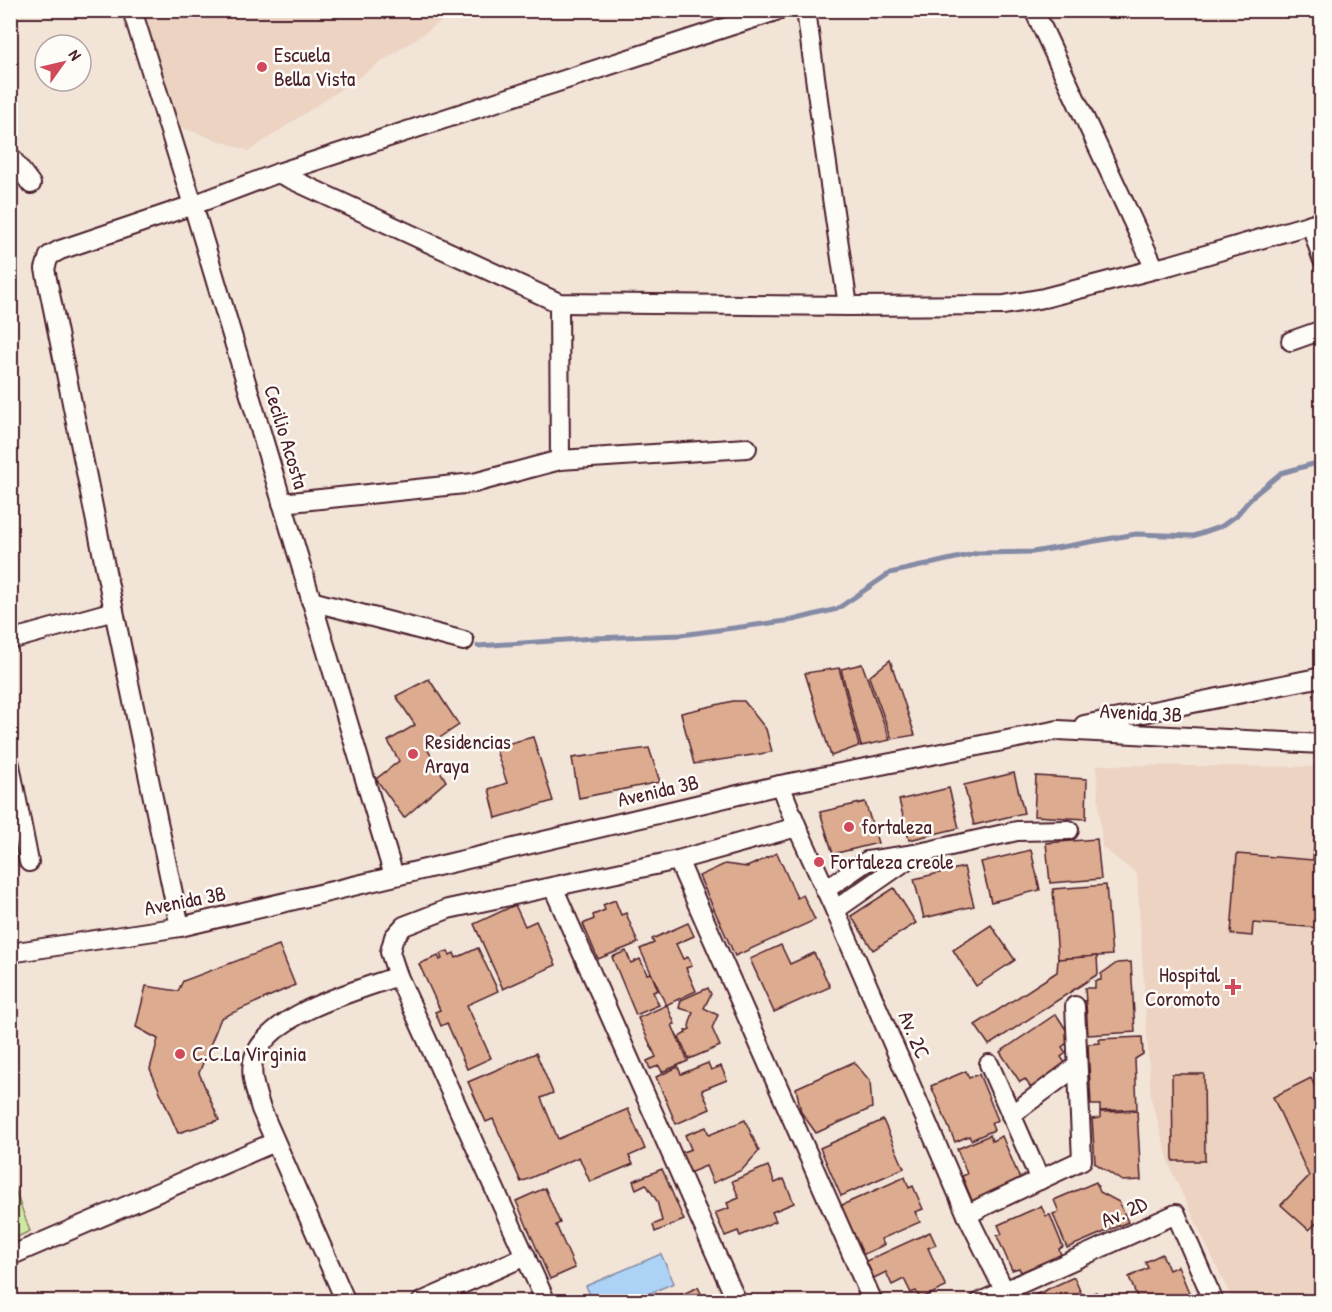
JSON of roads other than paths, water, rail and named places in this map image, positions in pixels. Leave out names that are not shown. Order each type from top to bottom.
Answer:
[{"type":"street","name":"Cecilio Acosta","points":[[132,10],[193,205],[394,876]]},
{"type":"street","points":[[180,927],[45,269],[50,256],[60,250],[279,173],[779,10]]},
{"type":"street","points":[[806,10],[848,306]]},
{"type":"street","points":[[1034,10],[1155,269]]},
{"type":"street","points":[[10,156],[31,184]]},
{"type":"street","points":[[279,173],[559,303],[1004,305],[1044,298],[1171,265],[1316,222],[1322,258]]},
{"type":"street","points":[[559,303],[560,460]]},
{"type":"street","points":[[1291,340],[1322,330]]},
{"type":"street","points":[[282,503],[474,483],[560,460],[747,448]]},
{"type":"street","points":[[311,601],[464,641]]},
{"type":"street","points":[[10,640],[114,611]]},
{"type":"street","points":[[1058,730],[1322,677]]},
{"type":"street","name":"Avenida 3B","points":[[10,952],[180,927],[780,785],[1058,730],[1322,744]]},
{"type":"street","points":[[10,765],[29,862]]},
{"type":"street","name":"Av. 2C","points":[[780,785],[967,1215],[1007,1296]]},
{"type":"street","points":[[546,1302],[398,976],[390,952],[394,937],[404,926],[448,909],[678,860],[797,827]]},
{"type":"street","points":[[825,890],[867,861],[915,854],[1017,831],[1069,830]]},
{"type":"street","points":[[835,910],[915,854]]},
{"type":"street","points":[[678,860],[873,1302]]},
{"type":"street","points":[[553,887],[737,1302]]},
{"type":"street","points":[[345,1302],[261,1109],[252,1080],[255,1056],[267,1036],[292,1018],[319,1005],[398,976]]},
{"type":"street","points":[[967,1215],[1082,1160],[1075,1006]]},
{"type":"street","points":[[989,1064],[1040,1180]]},
{"type":"street","points":[[1011,1115],[1077,1066]]},
{"type":"street","points":[[10,1256],[275,1142]]},
{"type":"street","name":"Av. 2D","points":[[1007,1296],[1176,1214],[1214,1302]]},
{"type":"street","points":[[421,1302],[526,1256]]},
{"type":"street","points":[[980,1302],[1007,1296]]},
{"type":"water","points":[[661,1254],[674,1283],[631,1301],[593,1301],[586,1286]]},
{"type":"waterway","points":[[478,646],[681,635],[793,620],[837,609],[890,573],[978,553],[1033,552],[1136,534],[1193,536],[1222,526],[1236,516],[1253,496],[1281,473],[1313,464],[1322,465]]},
{"type":"place","name":"Escuela Bella Vista","points":[[262,67]]},
{"type":"place","name":"Residencias Araya","points":[[413,754]]},
{"type":"place","name":"fortaleza","points":[[849,827]]},
{"type":"place","name":"Fortaleza creole","points":[[819,862]]},
{"type":"place","name":"Hospital Coromoto","points":[[1233,987]]},
{"type":"place","name":"C.C.La Virginia","points":[[180,1054]]}]
